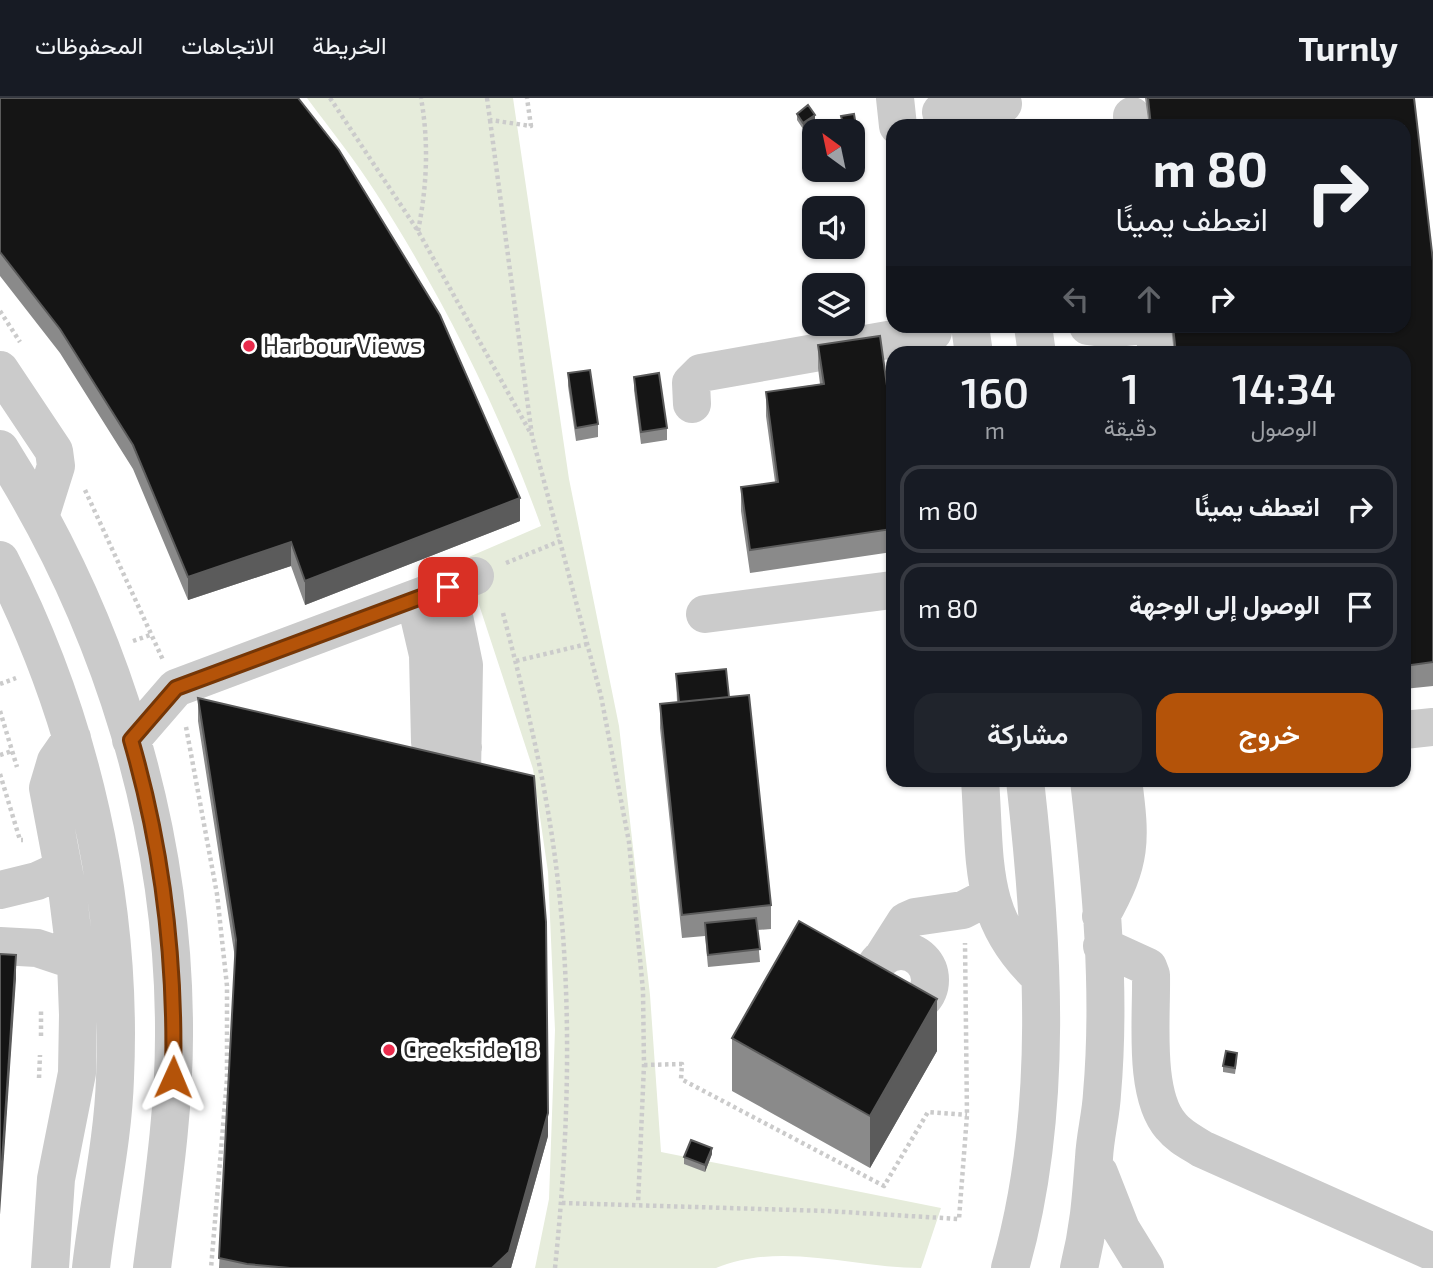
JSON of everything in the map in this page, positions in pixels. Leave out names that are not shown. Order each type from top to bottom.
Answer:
[{"type":"street","points":[[895,98],[897,119]]},
{"type":"street","points":[[941,112],[1004,109]]},
{"type":"street","points":[[692,404],[691,383],[701,373],[933,337]]},
{"type":"street","points":[[0,370],[56,458],[55,472],[40,517]]},
{"type":"street","points":[[0,449],[40,517],[82,603],[131,740],[158,851],[173,974],[173,1098],[152,1268]]},
{"type":"street","points":[[0,561],[14,611],[72,738],[93,820],[104,884],[115,1014],[115,1079],[91,1268]]},
{"type":"street","points":[[131,740],[176,688],[446,587]]},
{"type":"street","points":[[446,587],[428,655],[430,743],[444,754],[457,753],[463,760]]},
{"type":"street","points":[[886,591],[707,620],[886,609]]},
{"type":"street","points":[[107,667],[141,681],[176,688]]},
{"type":"street","points":[[1411,729],[1433,727]]},
{"type":"street","points":[[50,1268],[55,1179],[77,1073],[76,961],[48,789],[56,761],[72,738]]},
{"type":"street","points":[[981,787],[990,896],[1002,932],[1039,976]]},
{"type":"street","points":[[1010,1268],[1029,1189],[1035,1135],[1040,1027],[1026,787]]},
{"type":"street","points":[[1079,1268],[1093,1205],[1094,1157],[1102,1094],[1102,931],[1090,787]]},
{"type":"street","points":[[1102,931],[1128,856],[1129,824],[1124,787]]},
{"type":"street","points":[[0,890],[37,881],[63,869]]},
{"type":"street","points":[[990,896],[962,910],[953,924],[937,944],[929,972],[924,962],[904,951],[883,957],[906,921],[915,917],[953,924],[1002,932]]},
{"type":"street","points":[[1102,931],[1148,967],[1151,975],[1154,1088],[1163,1114],[1180,1135],[1202,1149],[1433,1252]]},
{"type":"street","points":[[0,946],[37,948],[76,961]]},
{"type":"street","points":[[1094,1157],[1121,1229],[1145,1268]]},
{"type":"path","points":[[330,98],[418,231],[532,436]]},
{"type":"path","points":[[418,231],[426,189],[427,151],[421,98]]},
{"type":"path","points":[[487,98],[532,436],[614,757],[629,842],[642,978],[644,1065],[638,1204]]},
{"type":"path","points":[[490,120],[531,126],[527,98]]},
{"type":"path","points":[[446,587],[560,541]]},
{"type":"path","points":[[503,613],[547,803],[565,962],[568,1082],[562,1203],[555,1268]]},
{"type":"path","points":[[516,661],[587,644]]},
{"type":"path","points":[[0,755],[12,751]]},
{"type":"path","points":[[562,1203],[959,1219],[967,1115],[953,924]]},
{"type":"path","points":[[644,1065],[682,1064],[681,1079],[884,1186],[928,1112],[967,1115]]},
{"type":"green space","points":[[307,98],[513,98],[569,479],[619,726],[650,995],[661,1152],[941,1208],[921,1268],[792,1256],[741,1260],[716,1268],[535,1268],[549,1199],[555,1030],[548,872],[533,769],[464,559],[541,526],[507,440],[447,313],[376,193]]},
{"type":"building","name":"Harbour Views","points":[[0,98],[298,98],[339,150],[440,315],[520,498],[305,581],[291,542],[188,577],[133,445],[60,329],[0,252]]},
{"type":"building","points":[[1148,98],[1414,98],[1433,261],[1433,662],[1411,665],[1411,346],[1175,346],[1174,333],[1411,333],[1411,119],[1150,119]]},
{"type":"building","points":[[808,105],[815,115],[802,119],[802,122],[797,114]]},
{"type":"building","points":[[854,114],[855,119],[842,119],[841,116]]},
{"type":"building","points":[[880,336],[886,378],[886,530],[750,550],[741,487],[778,482],[766,392],[824,384],[818,345]]},
{"type":"building","points":[[590,370],[598,424],[576,428],[568,373]]},
{"type":"building","points":[[659,373],[667,428],[641,432],[634,377]]},
{"type":"building","points":[[726,669],[729,697],[679,702],[676,674]]},
{"type":"building","points":[[749,695],[771,905],[682,915],[660,704]]},
{"type":"building","name":"Creekside 18","points":[[198,698],[534,776],[546,922],[548,1113],[509,1252],[492,1268],[290,1268],[219,1258],[236,940]]},
{"type":"building","points":[[756,918],[760,949],[708,955],[705,923]]},
{"type":"building","points":[[799,921],[937,999],[870,1116],[732,1038]]},
{"type":"building","points":[[0,954],[16,955],[0,1191]]},
{"type":"building","points":[[1226,1051],[1237,1053],[1235,1068],[1223,1066]]},
{"type":"building","points":[[691,1140],[712,1148],[705,1165],[684,1157]]},
{"type":"place","name":"Harbour Views","points":[[249,346]]},
{"type":"place","name":"Creekside 18","points":[[389,1050]]},
{"type":"route","points":[[173,1077],[173,974],[166,912],[158,851],[131,740],[163,699],[176,688],[448,587]]}]
